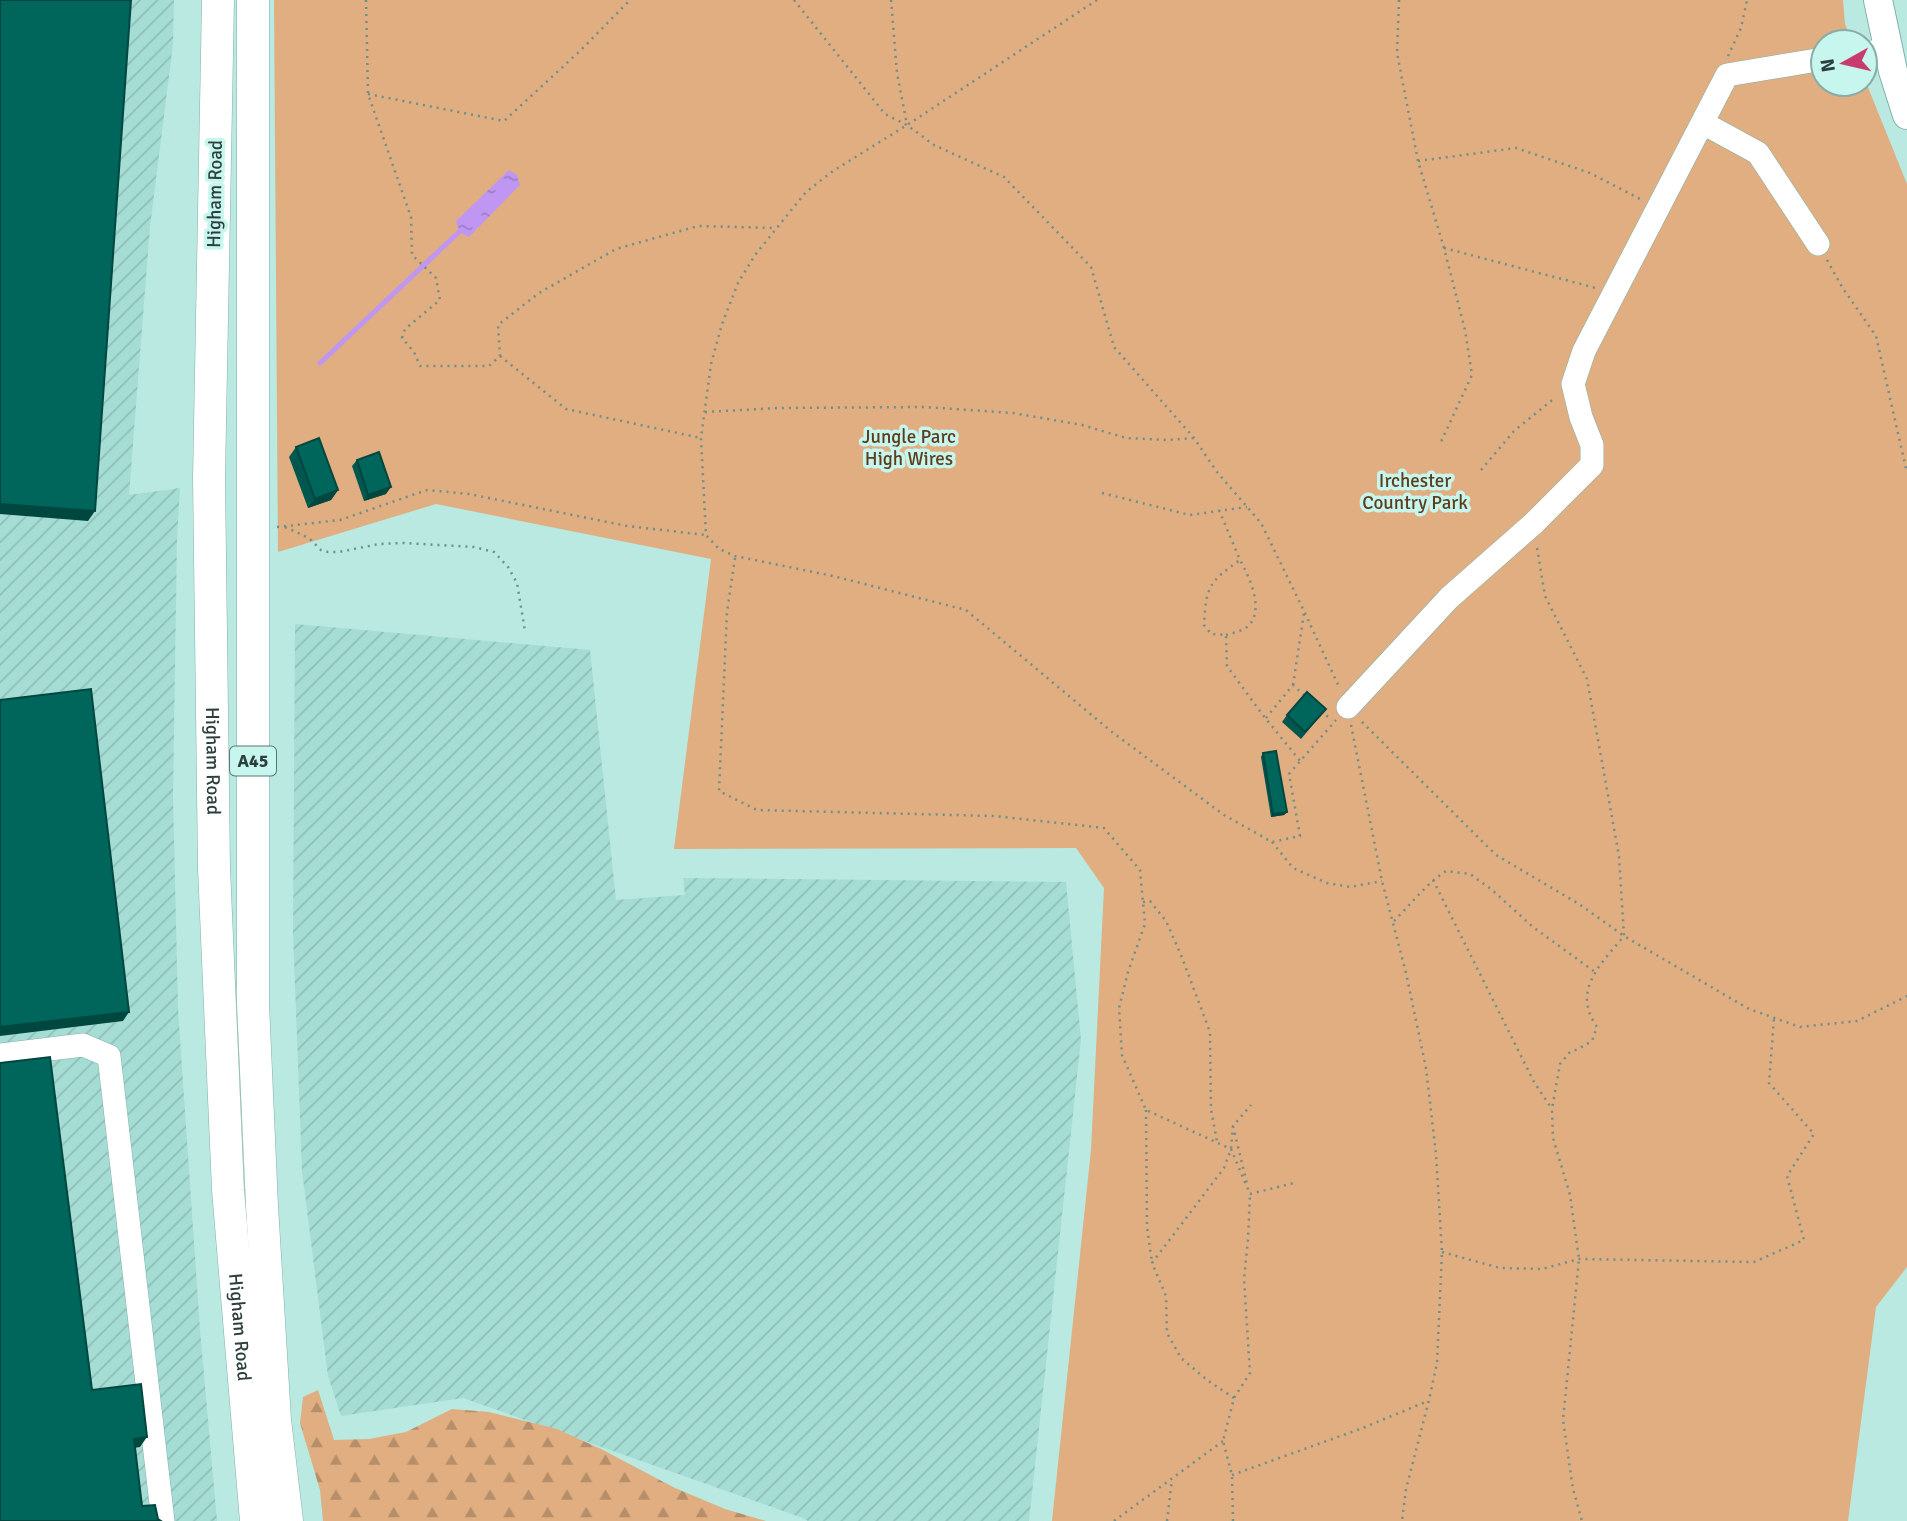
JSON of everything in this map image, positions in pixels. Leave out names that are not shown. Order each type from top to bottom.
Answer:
[{"type":"highway","points":[[205,0],[217,98]]},
{"type":"highway","name":"Higham Road","points":[[218,0],[209,478],[214,868],[229,1190],[256,1521]]},
{"type":"highway","name":"Higham Road","points":[[253,0],[253,1004],[261,1206],[273,1393],[287,1521]]},
{"type":"main road","points":[[1877,28],[1878,0]]},
{"type":"main road","points":[[1879,56],[1895,80],[1907,115]]},
{"type":"lane","points":[[1341,715],[1449,598],[1533,524],[1592,465],[1592,445],[1581,417],[1573,383],[1584,351],[1727,75],[1809,62]]},
{"type":"lane","points":[[1703,122],[1758,153],[1818,244]]},
{"type":"lane","points":[[0,1055],[83,1045],[109,1056],[163,1521]]},
{"type":"path","points":[[366,0],[368,94],[411,218],[412,256],[436,278],[440,300],[405,329],[402,338],[414,352],[420,366],[489,366],[500,356]]},
{"type":"path","points":[[368,94],[505,121],[630,0]]},
{"type":"path","points":[[794,0],[885,114],[907,125],[933,145],[1004,177],[1091,267],[1114,347],[1194,438],[1217,472],[1261,523],[1304,611],[1341,715],[1406,973],[1426,1068],[1436,1154],[1441,1252],[1437,1363],[1406,1489],[1402,1521]]},
{"type":"path","points":[[891,0],[897,73],[907,125]]},
{"type":"path","points":[[1097,0],[824,178],[806,192],[755,255],[738,283],[722,324],[711,364],[701,438],[706,535],[719,549],[736,556],[833,576],[967,610],[1112,732],[1224,815],[1272,842],[1293,868],[1326,883],[1350,887],[1382,881]]},
{"type":"path","points":[[1399,0],[1397,54],[1418,161],[1465,330],[1472,375],[1440,444]]},
{"type":"path","points":[[1727,75],[1726,60],[1741,28],[1746,0]]},
{"type":"path","points":[[1418,161],[1516,148],[1590,173],[1657,208]]},
{"type":"path","points":[[701,438],[566,409],[500,356],[498,325],[539,293],[616,249],[698,226],[775,228]]},
{"type":"path","points":[[1818,244],[1842,287],[1876,336],[1907,473]]},
{"type":"path","points":[[1444,248],[1613,293]]},
{"type":"path","points":[[1481,470],[1514,431],[1573,383]]},
{"type":"path","points":[[705,412],[779,408],[925,407],[1013,413],[1082,425],[1126,438],[1194,438]]},
{"type":"path","points":[[253,525],[285,527],[340,520],[427,491],[469,494],[627,526],[706,535]]},
{"type":"path","points":[[1102,493],[1190,514],[1247,507]]},
{"type":"path","points":[[1219,510],[1248,574],[1256,608],[1253,620],[1246,627],[1226,635],[1211,634],[1204,625],[1205,600],[1215,578],[1240,560]]},
{"type":"path","points":[[1533,524],[1545,596],[1587,679],[1619,856],[1624,936],[1595,972],[1586,995],[1588,1010],[1597,1027],[1592,1041],[1569,1053],[1560,1064],[1552,1109],[1553,1138],[1570,1195],[1579,1259],[1563,1419],[1573,1489],[1582,1521]]},
{"type":"path","points":[[285,527],[309,538],[321,550],[328,552],[404,543],[474,547],[494,552],[508,567],[517,583],[525,631]]},
{"type":"path","points":[[736,556],[727,612],[719,791],[757,810],[994,816],[1104,828],[1140,870],[1145,925],[1128,972],[1119,1008],[1122,1055],[1146,1110],[1147,1227],[1152,1263],[1166,1296],[1167,1333],[1176,1350],[1181,1358],[1207,1380],[1234,1398]]},
{"type":"path","points":[[1265,718],[1293,685],[1304,611]]},
{"type":"path","points":[[1226,635],[1227,666],[1301,762]]},
{"type":"path","points":[[1293,685],[1341,715],[1496,855],[1579,904],[1624,936],[1749,1009],[1800,1027],[1857,1021],[1907,996]]},
{"type":"path","points":[[1272,842],[1300,836],[1289,774],[1341,715]]},
{"type":"path","points":[[1393,922],[1433,880],[1446,871],[1470,874],[1533,927],[1595,972]]},
{"type":"path","points":[[1433,880],[1534,1082],[1552,1109]]},
{"type":"path","points":[[1143,902],[1150,901],[1166,921],[1210,1032],[1211,1109],[1217,1142]]},
{"type":"path","points":[[1441,1252],[1500,1268],[1542,1269],[1579,1259],[1754,1262],[1804,1240],[1787,1176],[1814,1133],[1769,1083],[1774,1017]]},
{"type":"path","points":[[1152,1263],[1224,1168],[1231,1149],[1233,1126],[1251,1105]]},
{"type":"path","points":[[1146,1110],[1231,1149],[1250,1194]]},
{"type":"path","points":[[1233,1126],[1250,1194],[1244,1279],[1250,1373],[1234,1398],[1223,1441],[1231,1475],[1233,1521]]},
{"type":"path","points":[[1250,1194],[1294,1183]]},
{"type":"path","points":[[1231,1475],[1360,1429],[1429,1400]]},
{"type":"path","points":[[1114,1521],[1223,1441]]},
{"type":"path","points":[[1167,1521],[1172,1478]]},
{"type":"shaded area","points":[[0,0],[174,0],[173,44],[150,227],[129,495],[180,488],[173,796],[178,1009],[200,1330],[217,1521],[0,1521]]},
{"type":"shaded area","points":[[295,624],[590,650],[616,900],[685,895],[683,878],[1066,882],[1081,1040],[1029,1521],[808,1521],[463,1398],[341,1416],[328,1376],[302,1171],[293,932]]},
{"type":"green space","name":"Irchester Country Park","points":[[274,0],[1843,0],[1847,28],[1809,28],[1809,98],[1872,98],[1907,184],[1907,1267],[1876,1307],[1848,1521],[1052,1521],[1091,1150],[1104,888],[1076,848],[674,849],[711,559],[436,504],[278,552]]},
{"type":"green space","points":[[318,1390],[334,1440],[369,1439],[406,1432],[452,1409],[489,1412],[557,1429],[675,1488],[725,1509],[766,1521],[323,1521],[320,1490],[300,1423],[303,1397]]},
{"type":"water","points":[[509,170],[517,175],[520,185],[469,237],[459,232],[456,221]]},
{"type":"building","points":[[0,0],[131,0],[95,511],[0,504]]},
{"type":"building","points":[[319,438],[338,490],[315,499],[296,447]]},
{"type":"building","points":[[379,452],[391,487],[368,495],[357,460]]},
{"type":"building","points":[[91,689],[129,1012],[0,1027],[0,700]]},
{"type":"building","points":[[1307,692],[1326,709],[1305,732],[1287,715]]},
{"type":"building","points":[[1276,751],[1287,812],[1273,814],[1263,753]]},
{"type":"building","points":[[50,1057],[92,1390],[141,1384],[147,1437],[134,1439],[142,1506],[155,1505],[158,1519],[161,1521],[0,1521],[0,1063]]},
{"type":"waterway","points":[[320,363],[459,232]]},
{"type":"park label","name":"Jungle Parc High Wires","points":[[909,448]]}]
